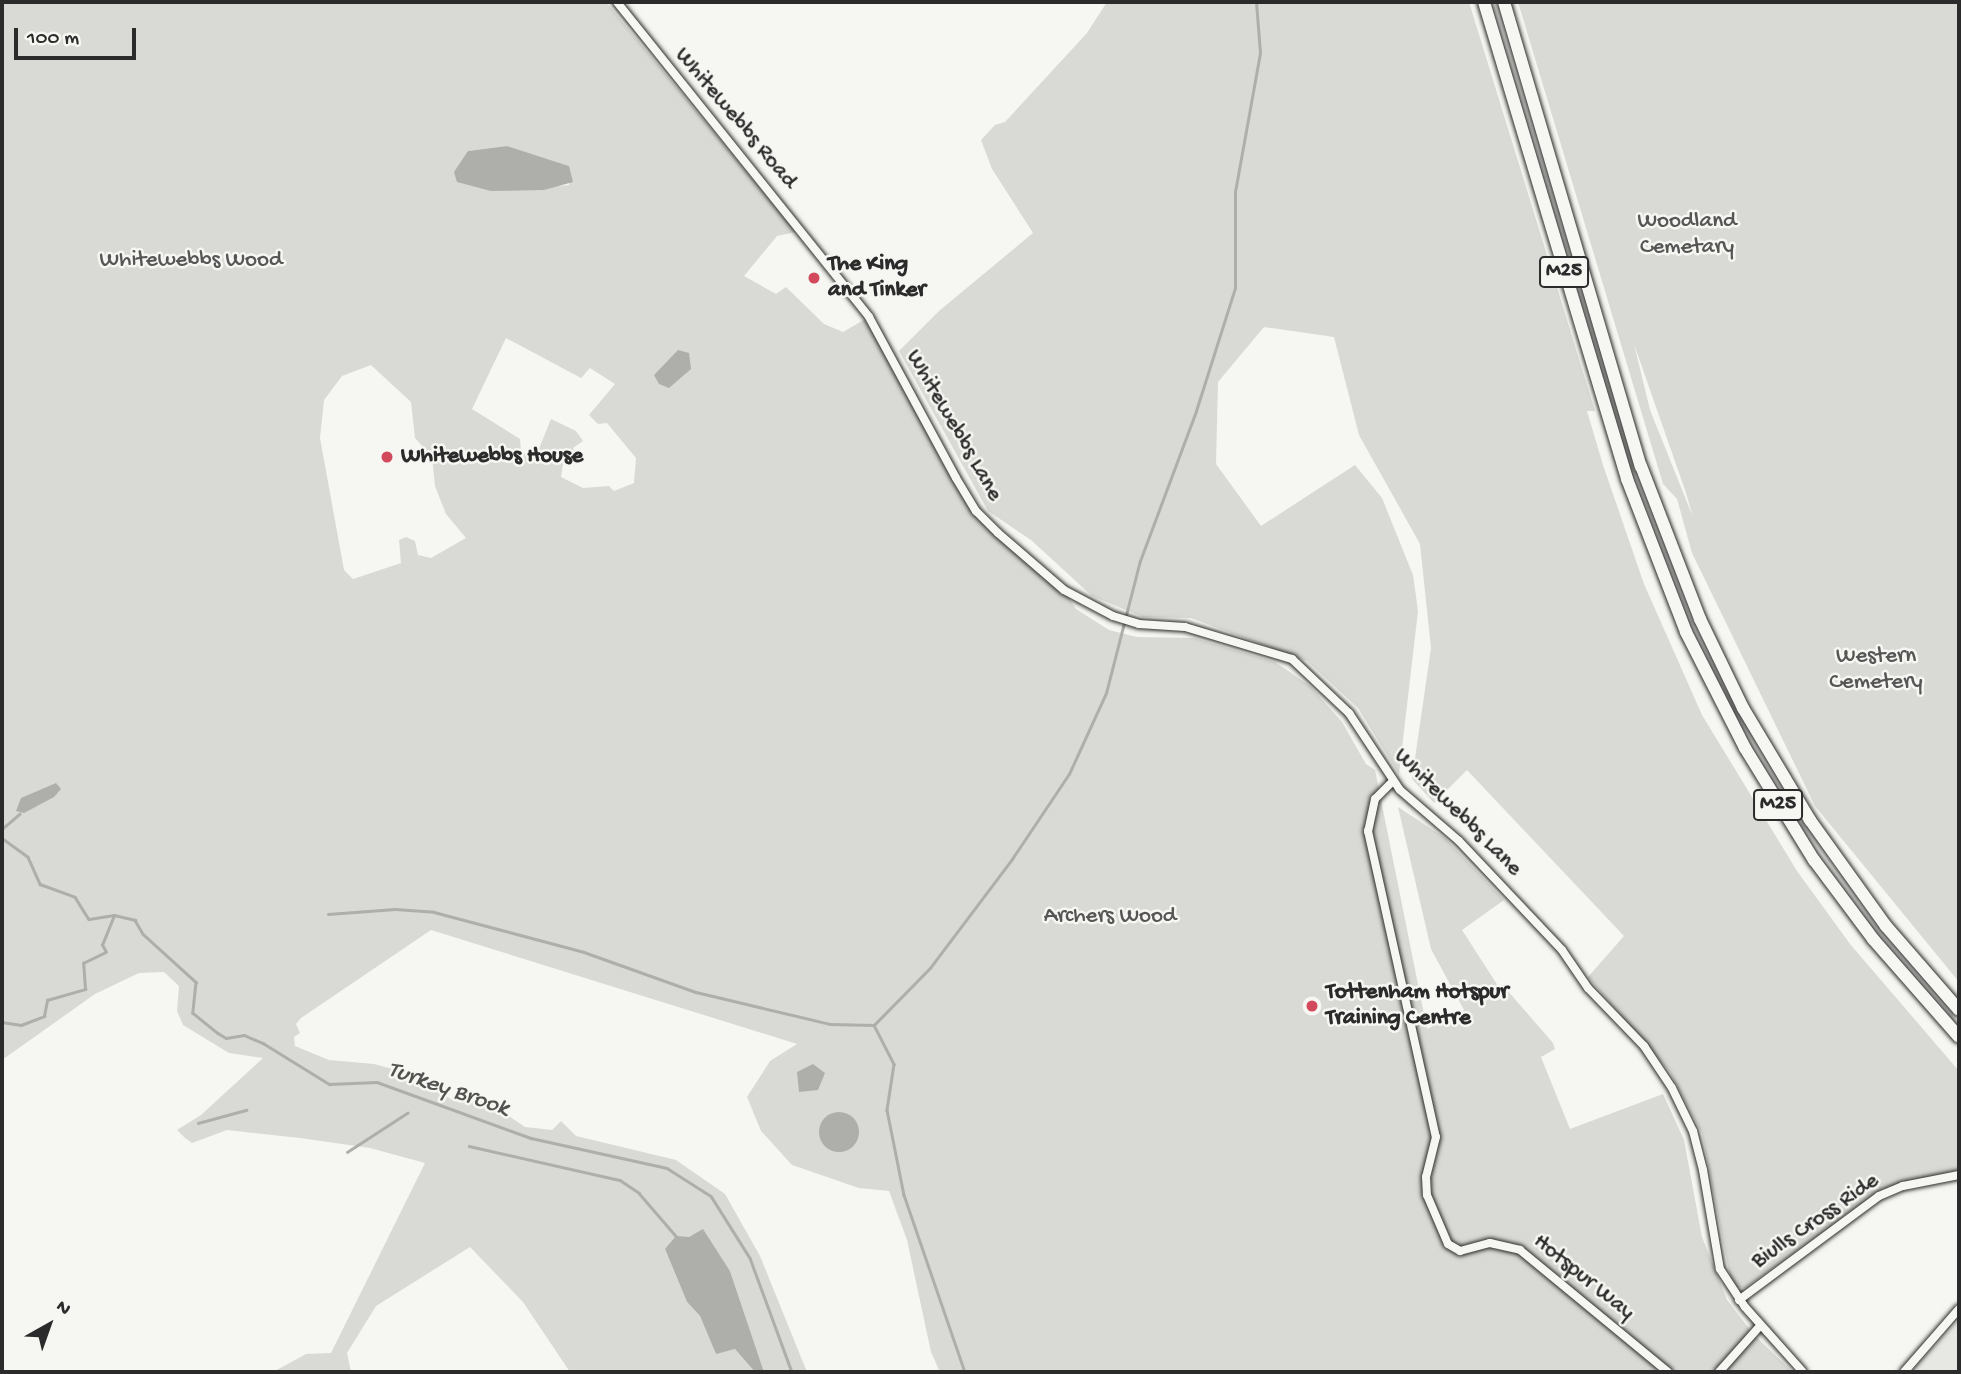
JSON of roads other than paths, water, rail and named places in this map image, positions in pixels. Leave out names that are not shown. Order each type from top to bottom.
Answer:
[{"type":"highway","name":"M25","points":[[1484,2],[1627,479],[1686,632],[1745,748],[1814,860],[1873,939],[1959,1037]]},
{"type":"highway","name":"M25","points":[[1504,2],[1638,455],[1700,619],[1758,736],[1810,820],[1886,926],[1959,1010]]},
{"type":"street","name":"Whitewebbs Road","points":[[617,2],[826,260]]},
{"type":"street","name":"Whitewebbs Lane","points":[[826,260],[869,317],[976,510],[1064,590],[1113,616],[1139,624],[1185,627],[1292,659],[1349,713],[1392,782],[1516,899],[1658,1067],[1693,1131],[1720,1269],[1739,1300],[1803,1372]]},
{"type":"street","name":"Hotspur Way","points":[[1392,782],[1374,799],[1368,831],[1436,1137],[1426,1177],[1427,1195],[1448,1244],[1460,1251],[1490,1243],[1520,1250],[1668,1372]]},
{"type":"street","name":"Biulls Cross Ride","points":[[1739,1300],[1879,1196],[1903,1186],[1959,1175]]},
{"type":"street","points":[[1905,1372],[1959,1309]]},
{"type":"street","points":[[1719,1372],[1760,1325]]},
{"type":"waterway","points":[[328,914],[395,909],[434,912],[584,952],[696,992],[830,1024],[874,1025],[930,968],[1012,859],[1069,774],[1106,693],[1140,561],[1196,411],[1235,288],[1235,192],[1260,53],[1256,2]]},
{"type":"waterway","points":[[2,829],[19,814]]},
{"type":"waterway","name":"Turkey Brook","points":[[2,838],[28,857],[40,884],[75,897],[89,919],[114,915],[135,920],[143,934],[196,982],[193,1013],[226,1038],[244,1035],[263,1043],[329,1084],[377,1082],[531,1138],[667,1168],[711,1196],[750,1258],[792,1372]]},
{"type":"waterway","name":"Turkey Brook","points":[[2,1022],[21,1025],[44,1016],[47,1000],[85,989],[83,963],[106,952],[102,945],[114,915]]},
{"type":"waterway","points":[[874,1025],[894,1064],[887,1110],[904,1195],[965,1372]]},
{"type":"waterway","points":[[198,1123],[246,1110]]},
{"type":"waterway","points":[[347,1152],[407,1113]]},
{"type":"waterway","points":[[469,1146],[620,1180],[639,1193],[676,1236]]},
{"type":"place","name":"The King and Tinker","points":[[814,278]]},
{"type":"place","name":"Whitewebbs House","points":[[387,457]]},
{"type":"place","name":"Tottenham Hotspur Training Centre","points":[[1312,1006]]},
{"type":"park label","name":"Woodland Cemetary","points":[[1687,235]]},
{"type":"park label","name":"Whitewebbs Wood","points":[[191,261]]},
{"type":"park label","name":"Western Cemetery","points":[[1876,670]]},
{"type":"park label","name":"Archers Wood","points":[[1110,917]]}]
